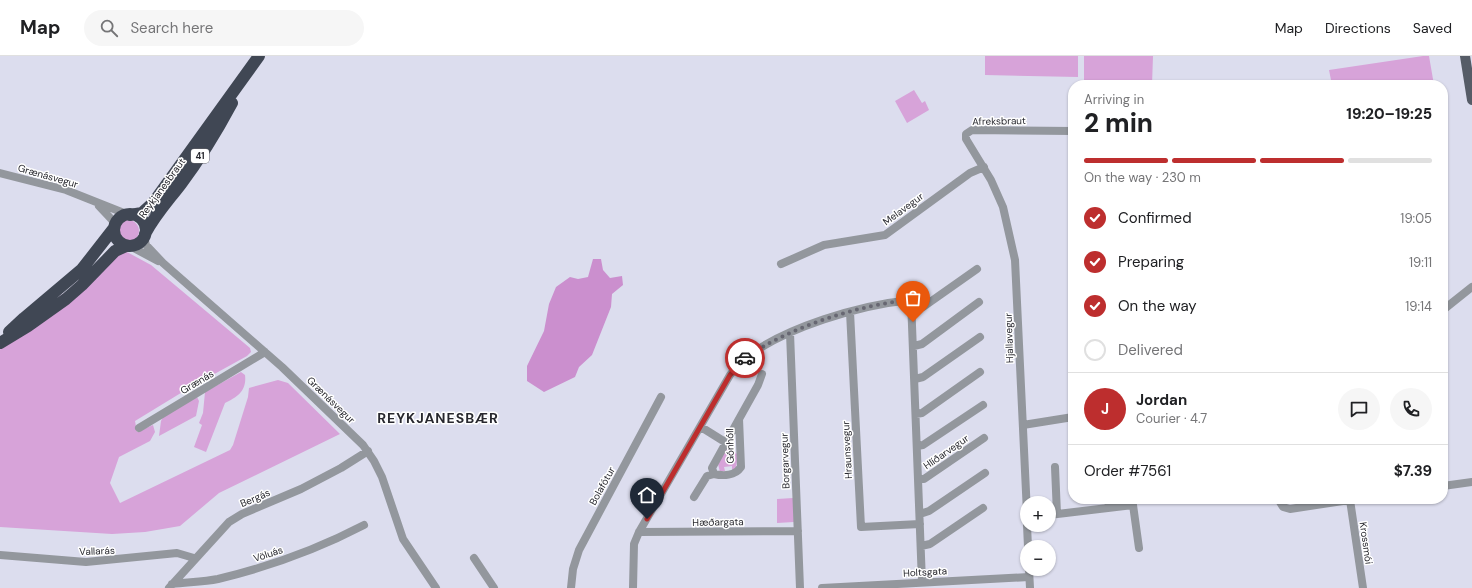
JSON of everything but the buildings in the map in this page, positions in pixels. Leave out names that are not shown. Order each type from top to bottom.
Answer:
[{"type":"highway","name":"Reykjanesbraut","points":[[1,342],[24,318],[82,269],[122,216],[142,213],[153,203],[259,56]]},
{"type":"highway","name":"Reykjanesbraut","points":[[1,342],[28,326],[66,299],[115,251],[138,244],[153,219],[181,184],[221,125],[247,73]]},
{"type":"highway","name":"Reykjanesbraut","points":[[129,215],[141,219],[145,226],[144,236]]},
{"type":"highway","points":[[115,225],[115,237],[118,241],[128,246]]},
{"type":"main road","points":[[1465,56],[1472,100]]},
{"type":"street","name":"Afreksbraut","points":[[984,167],[966,139],[968,131],[1068,131]]},
{"type":"street","name":"Melavegur","points":[[781,264],[824,245],[885,235],[970,173],[984,167]]},
{"type":"street","name":"Hjallavegur","points":[[984,167],[1003,207],[1014,260],[1026,496]]},
{"type":"street","name":"Grænásvegur","points":[[0,173],[50,185],[129,215]]},
{"type":"street","name":"Grænásvegur","points":[[90,200],[103,209],[115,225]]},
{"type":"street","name":"Grænásvegur","points":[[144,236],[146,245],[163,263],[265,352],[368,451],[382,477],[403,539],[436,588]]},
{"type":"street","name":"Grænásvegur","points":[[128,246],[163,263]]},
{"type":"street","points":[[912,310],[923,308],[977,269]]},
{"type":"street","points":[[1448,306],[1472,287]]},
{"type":"street","name":"Hlíðarvegur","points":[[850,312],[886,302],[911,300],[914,346],[922,582]]},
{"type":"street","points":[[914,346],[922,344],[979,302]]},
{"type":"street","points":[[633,588],[634,544],[639,532],[730,375],[743,360],[755,351],[811,324],[850,312]]},
{"type":"street","name":"Hraunsvegur","points":[[850,312],[861,526],[920,524]]},
{"type":"street","name":"Borgarvegur","points":[[790,333],[800,588]]},
{"type":"street","points":[[915,379],[923,377],[980,337]]},
{"type":"street","name":"Grænás","points":[[139,428],[265,352]]},
{"type":"street","points":[[916,414],[922,413],[980,372]]},
{"type":"street","name":"Gónhóll","points":[[714,474],[712,468],[725,442],[758,385],[762,374]]},
{"type":"street","name":"Bolafótur","points":[[571,588],[573,569],[583,543],[661,397]]},
{"type":"street","name":"Hlíðarvegur","points":[[917,446],[923,445],[983,405]]},
{"type":"street","name":"Gónhóll","points":[[694,497],[707,476],[714,474],[722,476],[733,473],[741,467],[739,419]]},
{"type":"street","points":[[1023,425],[1068,419]]},
{"type":"street","name":"Gónhóll","points":[[701,427],[725,442]]},
{"type":"street","name":"Hlíðarvegur","points":[[918,479],[924,479],[931,475],[984,438]]},
{"type":"street","name":"Bergás","points":[[171,586],[194,558],[229,522],[242,514],[301,490],[368,451]]},
{"type":"street","points":[[1054,496],[1055,467]]},
{"type":"street","points":[[920,514],[929,511],[985,473]]},
{"type":"street","points":[[1448,485],[1472,482]]},
{"type":"street","points":[[1109,504],[1109,508]]},
{"type":"street","name":"Krossmói","points":[[1281,504],[1283,507],[1290,509],[1325,504]]},
{"type":"street","name":"Krossmói","points":[[1353,504],[1363,588]]},
{"type":"street","points":[[1056,515],[1133,505],[1139,548]]},
{"type":"street","points":[[921,546],[930,544],[983,508]]},
{"type":"street","name":"Völuás","points":[[171,586],[216,579],[265,566],[315,548],[364,525]]},
{"type":"street","name":"Hæðargata","points":[[639,532],[798,531]]},
{"type":"street","name":"Vallarás","points":[[0,555],[80,562],[107,561],[177,553],[194,558]]},
{"type":"street","points":[[474,558],[494,588]]},
{"type":"street","name":"Holtsgata","points":[[822,588],[1020,574]]},
{"type":"street","points":[[1029,576],[1030,588]]},
{"type":"shaded area","points":[[985,56],[1078,56],[1078,77],[985,75]]},
{"type":"shaded area","points":[[1084,56],[1153,56],[1152,80],[1084,80]]},
{"type":"shaded area","points":[[1429,56],[1433,80],[1331,80],[1329,70]]},
{"type":"shaded area","points":[[914,90],[922,103],[925,101],[929,110],[907,123],[895,101]]},
{"type":"shaded area","points":[[128,220],[136,223],[139,231],[136,239],[128,242],[120,239],[117,231],[120,223]]},
{"type":"shaded area","points":[[109,252],[127,252],[151,265],[250,348],[251,352],[247,356],[189,388],[135,421],[137,432],[153,425],[155,432],[150,441],[119,457],[110,483],[120,503],[230,450],[233,445],[248,397],[249,388],[278,380],[288,383],[340,434],[219,493],[180,526],[145,532],[112,534],[0,527],[0,339],[67,291]]},
{"type":"shaded area","points":[[593,259],[601,259],[603,270],[610,278],[622,276],[623,285],[612,294],[611,307],[592,355],[579,367],[575,377],[544,392],[527,381],[527,366],[544,331],[549,304],[556,287],[570,277],[578,279],[588,277]]},
{"type":"shaded area","points":[[241,372],[245,375],[243,389],[237,396],[225,403],[206,452],[194,447],[202,425],[199,423],[203,413],[205,392]]},
{"type":"shaded area","points":[[197,397],[199,401],[196,416],[159,436],[163,417]]},
{"type":"shaded area","points":[[731,448],[738,455],[736,468],[732,470],[732,466],[724,467],[725,471],[720,472],[718,464],[725,449]]},
{"type":"shaded area","points":[[793,498],[794,522],[777,523],[777,499]]},
{"type":"way so far","points":[[745,358],[784,335],[811,324],[886,302],[911,300],[913,322]]},
{"type":"district","name":"REYKJANESBÆR","points":[[438,418]]},
{"type":"route","points":[[647,519],[730,375],[745,358]]}]
